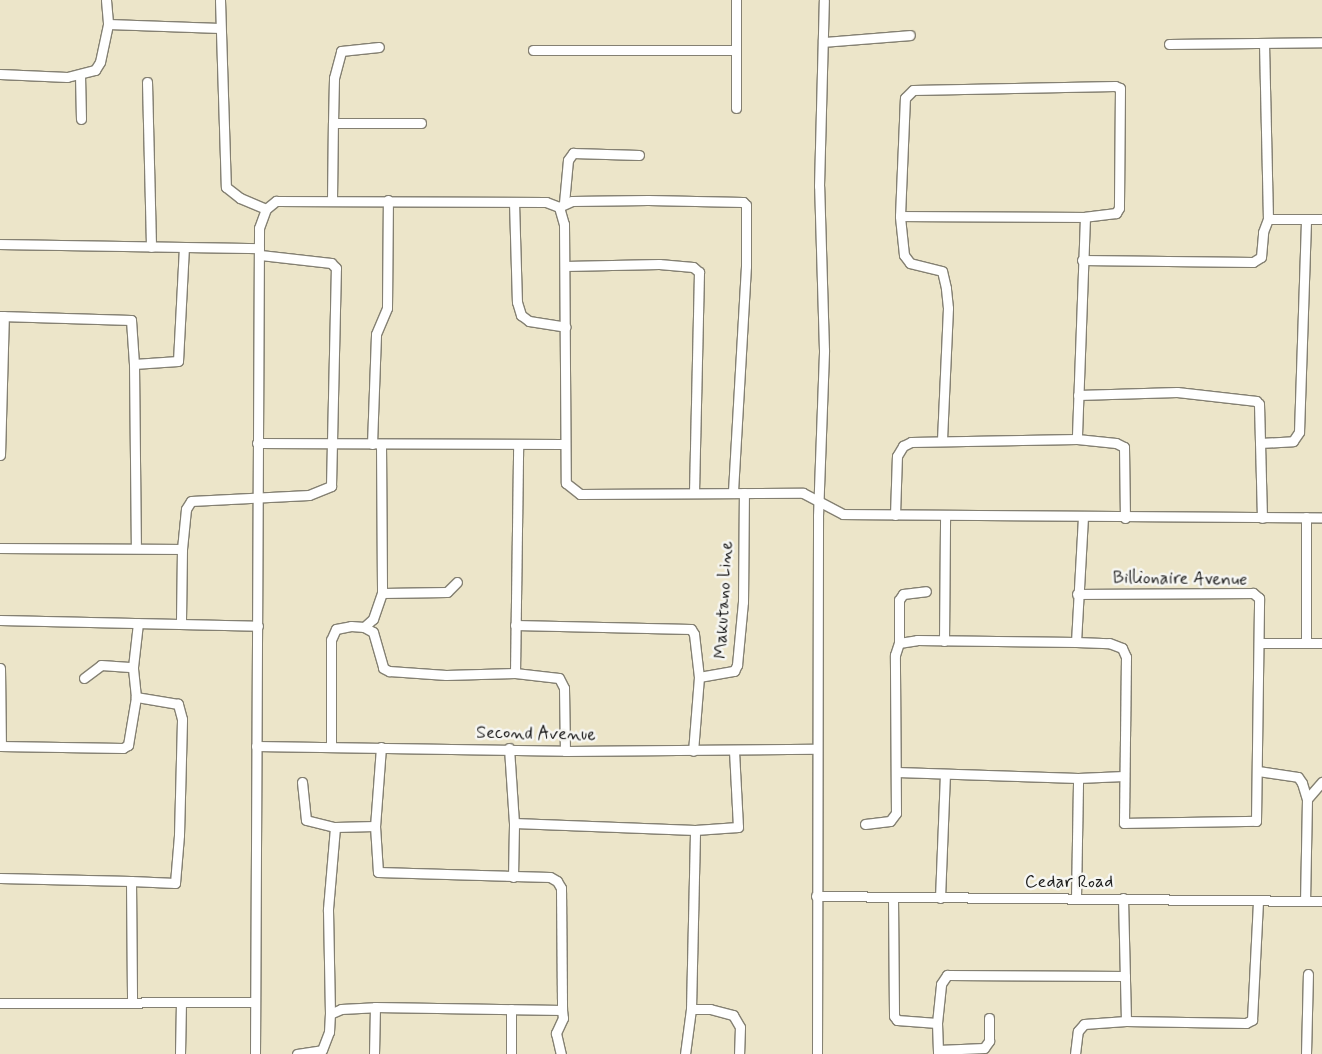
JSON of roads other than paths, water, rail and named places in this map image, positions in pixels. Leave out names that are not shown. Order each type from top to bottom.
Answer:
[{"type":"street","points":[[0,74],[46,77],[80,75],[95,70],[100,62],[108,24],[106,0]]},
{"type":"street","points":[[220,0],[226,187],[240,198],[266,209]]},
{"type":"street","points":[[736,0],[736,108]]},
{"type":"street","points":[[817,1054],[817,749],[824,298],[819,186],[824,0]]},
{"type":"street","points":[[108,24],[220,28]]},
{"type":"street","points":[[823,42],[910,36]]},
{"type":"street","points":[[1168,44],[1322,42]]},
{"type":"street","points":[[1082,260],[1253,262],[1261,257],[1262,232],[1268,219],[1264,43]]},
{"type":"street","points":[[332,200],[334,78],[341,51],[379,46]]},
{"type":"street","points":[[533,50],[736,50]]},
{"type":"street","points":[[80,75],[80,119]]},
{"type":"street","points":[[147,82],[151,247]]},
{"type":"street","points":[[900,216],[1085,217],[1118,211],[1120,88],[1116,86],[913,90],[905,98],[900,216],[906,260],[938,268],[944,273],[948,308],[942,440]]},
{"type":"street","points":[[333,123],[421,123]]},
{"type":"street","points":[[639,156],[573,153],[568,160],[562,205],[566,327],[564,444],[566,483],[580,494],[804,493],[842,514],[1083,518],[1322,517]]},
{"type":"street","points":[[255,1054],[258,626],[257,443],[260,252],[258,228],[266,209],[276,201],[332,200],[546,202],[562,205],[648,200],[743,202],[746,205],[746,266],[733,493]]},
{"type":"street","points":[[364,627],[373,619],[382,593],[376,444],[376,334],[386,308],[388,200]]},
{"type":"street","points":[[514,202],[517,302],[521,315],[529,321],[566,327]]},
{"type":"street","points":[[1078,439],[1082,260],[1085,217]]},
{"type":"street","points":[[1268,219],[1322,219]]},
{"type":"street","points":[[1260,443],[1293,441],[1300,432],[1306,219]]},
{"type":"street","points":[[0,244],[184,248],[260,252],[335,266],[332,478],[327,490],[310,495],[191,502],[186,509],[182,549],[181,622]]},
{"type":"street","points":[[134,364],[178,361],[184,248]]},
{"type":"street","points":[[565,266],[659,264],[693,267],[699,272],[694,492]]},
{"type":"street","points":[[0,455],[2,316],[129,319],[132,322],[134,364],[136,548]]},
{"type":"street","points":[[1078,395],[1177,392],[1249,398],[1259,404],[1262,518]]},
{"type":"street","points":[[895,515],[897,456],[900,449],[911,442],[1078,439],[1116,443],[1124,447],[1125,518]]},
{"type":"street","points":[[257,443],[564,444]]},
{"type":"street","points":[[516,673],[518,444]]},
{"type":"street","name":"Makutano Line","points":[[698,677],[734,671],[737,665],[743,602],[744,492]]},
{"type":"street","points":[[944,641],[945,515]]},
{"type":"street","points":[[1306,517],[1306,642]]},
{"type":"street","points":[[1076,642],[1077,594],[1083,518]]},
{"type":"street","points":[[0,548],[182,549]]},
{"type":"street","points":[[382,593],[447,592],[458,582]]},
{"type":"street","points":[[865,824],[890,821],[894,818],[897,772],[895,655],[899,644],[899,600],[903,594],[926,591]]},
{"type":"street","name":"Billionaire Avenue","points":[[1077,594],[1253,593],[1260,604],[1258,814],[1252,823],[1127,824],[1123,820],[1124,776]]},
{"type":"street","points":[[0,620],[181,622],[258,626]]},
{"type":"street","points":[[0,668],[0,746],[123,748],[130,739],[136,697],[133,667],[138,623]]},
{"type":"street","points":[[515,625],[691,629],[694,634],[698,677],[693,751]]},
{"type":"street","points":[[331,746],[331,640],[336,630],[342,627],[364,627],[373,632],[383,668],[389,672],[446,675],[516,673],[555,676],[562,681],[565,751]]},
{"type":"street","points":[[897,772],[1078,778],[1124,776],[1125,652],[1109,643],[944,641],[899,644]]},
{"type":"street","points":[[1259,643],[1322,643]]},
{"type":"street","points":[[84,678],[101,665],[133,667]]},
{"type":"street","points":[[0,878],[175,883],[179,835],[180,711],[174,702],[136,697]]},
{"type":"street","name":"Second Avenue","points":[[256,746],[509,748],[565,751],[817,749]]},
{"type":"street","points":[[381,747],[375,826],[376,869],[381,874],[550,877],[561,888],[563,1018],[556,1033],[561,1054]]},
{"type":"street","points":[[509,748],[514,823],[513,877]]},
{"type":"street","points":[[514,823],[695,830],[738,827],[734,750]]},
{"type":"street","points":[[1258,771],[1298,777],[1306,799],[1305,901]]},
{"type":"street","points":[[940,898],[945,775]]},
{"type":"street","points":[[1076,898],[1078,778]]},
{"type":"street","points":[[302,782],[304,818],[311,822],[335,827],[375,826]]},
{"type":"street","points":[[1306,799],[1322,782]]},
{"type":"street","points":[[297,1054],[322,1050],[329,1032],[328,909],[335,827]]},
{"type":"street","points":[[685,1054],[691,1009],[695,830]]},
{"type":"street","points":[[131,881],[132,1002]]},
{"type":"street","name":"Cedar Road","points":[[816,896],[1322,901]]},
{"type":"street","points":[[893,898],[894,1016],[897,1020],[937,1023]]},
{"type":"street","points":[[1123,898],[1126,1021]]},
{"type":"street","points":[[1075,1054],[1080,1026],[1126,1021],[1246,1023],[1252,1020],[1258,901]]},
{"type":"street","points":[[1306,1054],[1308,974]]},
{"type":"street","points":[[989,1018],[989,1041],[984,1048],[938,1052],[937,1023],[941,984],[947,975],[1124,976]]},
{"type":"street","points":[[0,1003],[254,1002]]},
{"type":"street","points":[[180,1054],[181,1003]]},
{"type":"street","points":[[330,1014],[341,1009],[375,1007],[562,1010]]},
{"type":"street","points":[[374,1054],[375,1007]]},
{"type":"street","points":[[511,1009],[511,1054]]},
{"type":"street","points":[[691,1009],[710,1009],[733,1015],[740,1028],[739,1054]]}]
